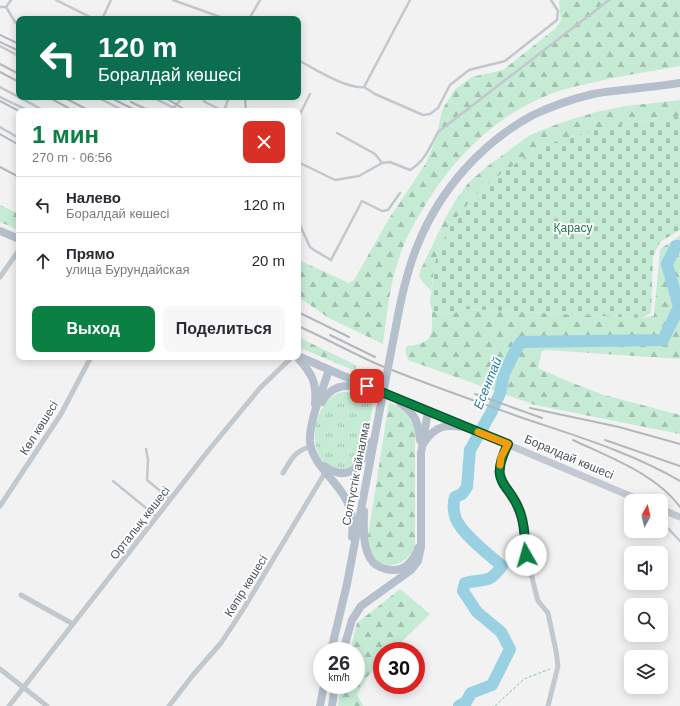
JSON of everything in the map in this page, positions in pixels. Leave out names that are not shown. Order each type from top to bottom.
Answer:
[{"type":"main road","name":"Солтүстік айналма","points":[[333,642],[347,584],[405,283],[411,262],[427,224],[437,206],[451,185],[469,165],[508,131],[533,115],[562,103],[594,94],[680,83]]},
{"type":"main road","points":[[0,231],[16,238]]},
{"type":"main road","points":[[301,357],[468,428]]},
{"type":"main road","points":[[301,360],[309,371],[314,382],[316,394],[314,419]]},
{"type":"main road","points":[[329,370],[314,419],[311,433],[311,446],[317,460],[327,470],[349,506],[352,516],[352,559]]},
{"type":"main road","points":[[314,419],[327,394],[332,389],[339,386],[354,385],[383,393],[406,407],[415,416],[418,426],[420,453],[420,553],[415,565],[361,606],[352,620],[344,642]]},
{"type":"main road","points":[[420,453],[428,411]]},
{"type":"main road","points":[[327,470],[346,472],[354,470],[358,467],[365,455],[378,418]]},
{"type":"main road","points":[[420,453],[427,439],[437,428],[446,425],[468,428]]},
{"type":"main road","name":"Боралдай көшесі","points":[[468,428],[626,494]]},
{"type":"main road","points":[[364,492],[365,545],[370,558],[376,565],[390,570],[398,570],[405,567],[414,555],[420,538]]},
{"type":"main road","points":[[668,512],[680,517]]},
{"type":"main road","name":"Солтүстік айналма","points":[[342,642],[347,584]]},
{"type":"main road","points":[[320,706],[322,694]]},
{"type":"main road","points":[[332,706],[334,694]]},
{"type":"street","points":[[0,277],[16,254]]},
{"type":"street","name":"Көл көшесі","points":[[0,506],[61,414],[88,360]]},
{"type":"street","name":"Орталық көшесі","points":[[9,706],[170,499],[260,388],[289,360]]},
{"type":"street","points":[[508,444],[501,457],[499,469],[500,481],[515,501],[522,516],[526,555],[538,601],[548,613],[558,666],[548,706]]},
{"type":"street","points":[[283,473],[292,457],[299,450],[311,446]]},
{"type":"street","name":"Көпір көшесі","points":[[169,706],[193,675],[221,643],[244,608],[327,470]]},
{"type":"street","points":[[21,595],[73,624]]},
{"type":"street","points":[[0,669],[47,706]]},
{"type":"lane","points":[[6,7],[11,0]]},
{"type":"lane","points":[[56,0],[88,16]]},
{"type":"lane","points":[[103,16],[111,0]]},
{"type":"lane","points":[[173,0],[218,16]]},
{"type":"lane","points":[[251,16],[260,0]]},
{"type":"lane","points":[[364,87],[410,0]]},
{"type":"lane","points":[[301,62],[356,88],[364,87],[375,94],[423,115],[430,114],[438,108],[450,85],[469,70],[505,61],[557,20],[558,11],[551,0]]},
{"type":"lane","points":[[301,163],[335,180],[359,176],[382,162],[390,162],[410,170],[418,165],[425,156],[438,132],[609,0]]},
{"type":"lane","points":[[0,7],[6,7]]},
{"type":"lane","points":[[6,7],[16,24]]},
{"type":"lane","points":[[0,46],[16,54]]},
{"type":"lane","points":[[0,87],[16,96]]},
{"type":"lane","points":[[301,112],[310,94]]},
{"type":"lane","points":[[0,96],[22,108]]},
{"type":"lane","points":[[24,100],[39,108]]},
{"type":"lane","points":[[103,100],[118,108]]},
{"type":"lane","points":[[158,100],[174,108],[181,100]]},
{"type":"lane","points":[[204,100],[217,108]]},
{"type":"lane","points":[[0,127],[16,136]]},
{"type":"lane","points":[[337,133],[376,154],[382,162]]},
{"type":"lane","points":[[301,228],[310,247],[331,260],[362,201],[382,211],[388,210],[400,193]]},
{"type":"lane","points":[[146,450],[148,460],[147,480],[170,499]]},
{"type":"lane","points":[[113,481],[157,517]]},
{"type":"lane","points":[[668,528],[680,541]]},
{"type":"path","points":[[495,706],[524,679],[558,666]]},
{"type":"green space","points":[[561,0],[680,0],[680,66],[572,87],[559,91],[536,100],[517,111],[482,136],[452,167],[439,184],[407,237],[398,261],[392,285],[383,344],[329,318],[301,299],[301,260],[349,283],[354,280],[390,217],[426,163],[436,139],[442,110],[455,89],[472,77],[503,70],[557,27],[561,20],[559,2]]},
{"type":"green space","points":[[680,100],[680,116],[619,125],[531,153],[484,186],[451,225],[439,249],[435,263],[431,291],[419,277],[420,271],[445,219],[455,201],[469,182],[489,165],[530,135],[560,123],[596,112],[626,106]]},
{"type":"green space","name":"Қарасу","points":[[680,116],[680,230],[660,242],[653,257],[651,313],[642,318],[466,309],[449,313],[432,311],[430,302],[435,263],[439,249],[451,225],[484,186],[531,153],[549,144],[599,129]]},
{"type":"green space","points":[[0,205],[16,213],[16,229],[0,222]]},
{"type":"green space","points":[[680,236],[680,359],[546,350],[542,351],[538,368],[604,395],[680,415],[680,434],[535,405],[408,360],[405,350],[407,346],[423,343],[430,336],[432,311],[449,313],[465,309],[642,318],[654,316],[660,249]]},
{"type":"green space","points":[[301,338],[354,364],[360,373],[301,348]]},
{"type":"green space","points":[[342,392],[355,392],[374,396],[366,442],[359,459],[349,468],[344,469],[331,467],[322,460],[317,449],[315,435],[317,422],[322,409],[330,398]]},
{"type":"green space","points":[[389,402],[407,413],[414,426],[415,544],[408,557],[402,562],[389,565],[383,564],[372,554],[368,536]]},
{"type":"green space","points":[[400,589],[430,614],[401,642],[373,642],[373,671],[365,681],[365,642],[352,642],[357,623]]},
{"type":"green space","points":[[340,694],[357,694],[363,706],[338,706]]},
{"type":"waterway","name":"Есентай","points":[[459,706],[466,702],[471,693],[492,685],[510,649],[501,632],[477,612],[463,591],[465,583],[486,580],[493,576],[502,566],[476,544],[459,525],[454,513],[454,505],[455,497],[462,494],[467,487],[470,450],[492,411],[500,393],[504,374],[515,351],[521,342],[663,340],[679,307],[667,264],[676,246],[680,246]]},
{"type":"railway","points":[[0,35],[16,43]]},
{"type":"railway","points":[[0,42],[16,50]]},
{"type":"railway","points":[[0,64],[16,72]]},
{"type":"railway","points":[[0,72],[16,80]]},
{"type":"railway","points":[[54,100],[68,108]]},
{"type":"railway","points":[[69,100],[84,108]]},
{"type":"railway","points":[[115,100],[131,108]]},
{"type":"railway","points":[[169,100],[182,108]]},
{"type":"railway","points":[[245,100],[246,108]]},
{"type":"railway","points":[[0,101],[16,109]]},
{"type":"railway","points":[[131,102],[144,108]]},
{"type":"railway","points":[[0,134],[16,143]]},
{"type":"railway","points":[[0,167],[16,175]]},
{"type":"railway","points":[[301,313],[349,337]]},
{"type":"railway","points":[[301,327],[377,364],[447,391],[621,452],[661,470],[680,481]]},
{"type":"railway","points":[[330,335],[375,357]]},
{"type":"railway","points":[[475,394],[542,418]]},
{"type":"railway","points":[[530,408],[619,427],[680,444]]},
{"type":"railway","points":[[573,440],[616,460],[645,476],[670,495],[680,507]]},
{"type":"railway","points":[[605,440],[680,466]]},
{"type":"slow traffic","points":[[478,432],[508,444],[501,457],[500,465]]},
{"type":"route","points":[[367,386],[508,444],[501,457],[499,469],[500,481],[515,501],[522,516],[526,555]]}]
